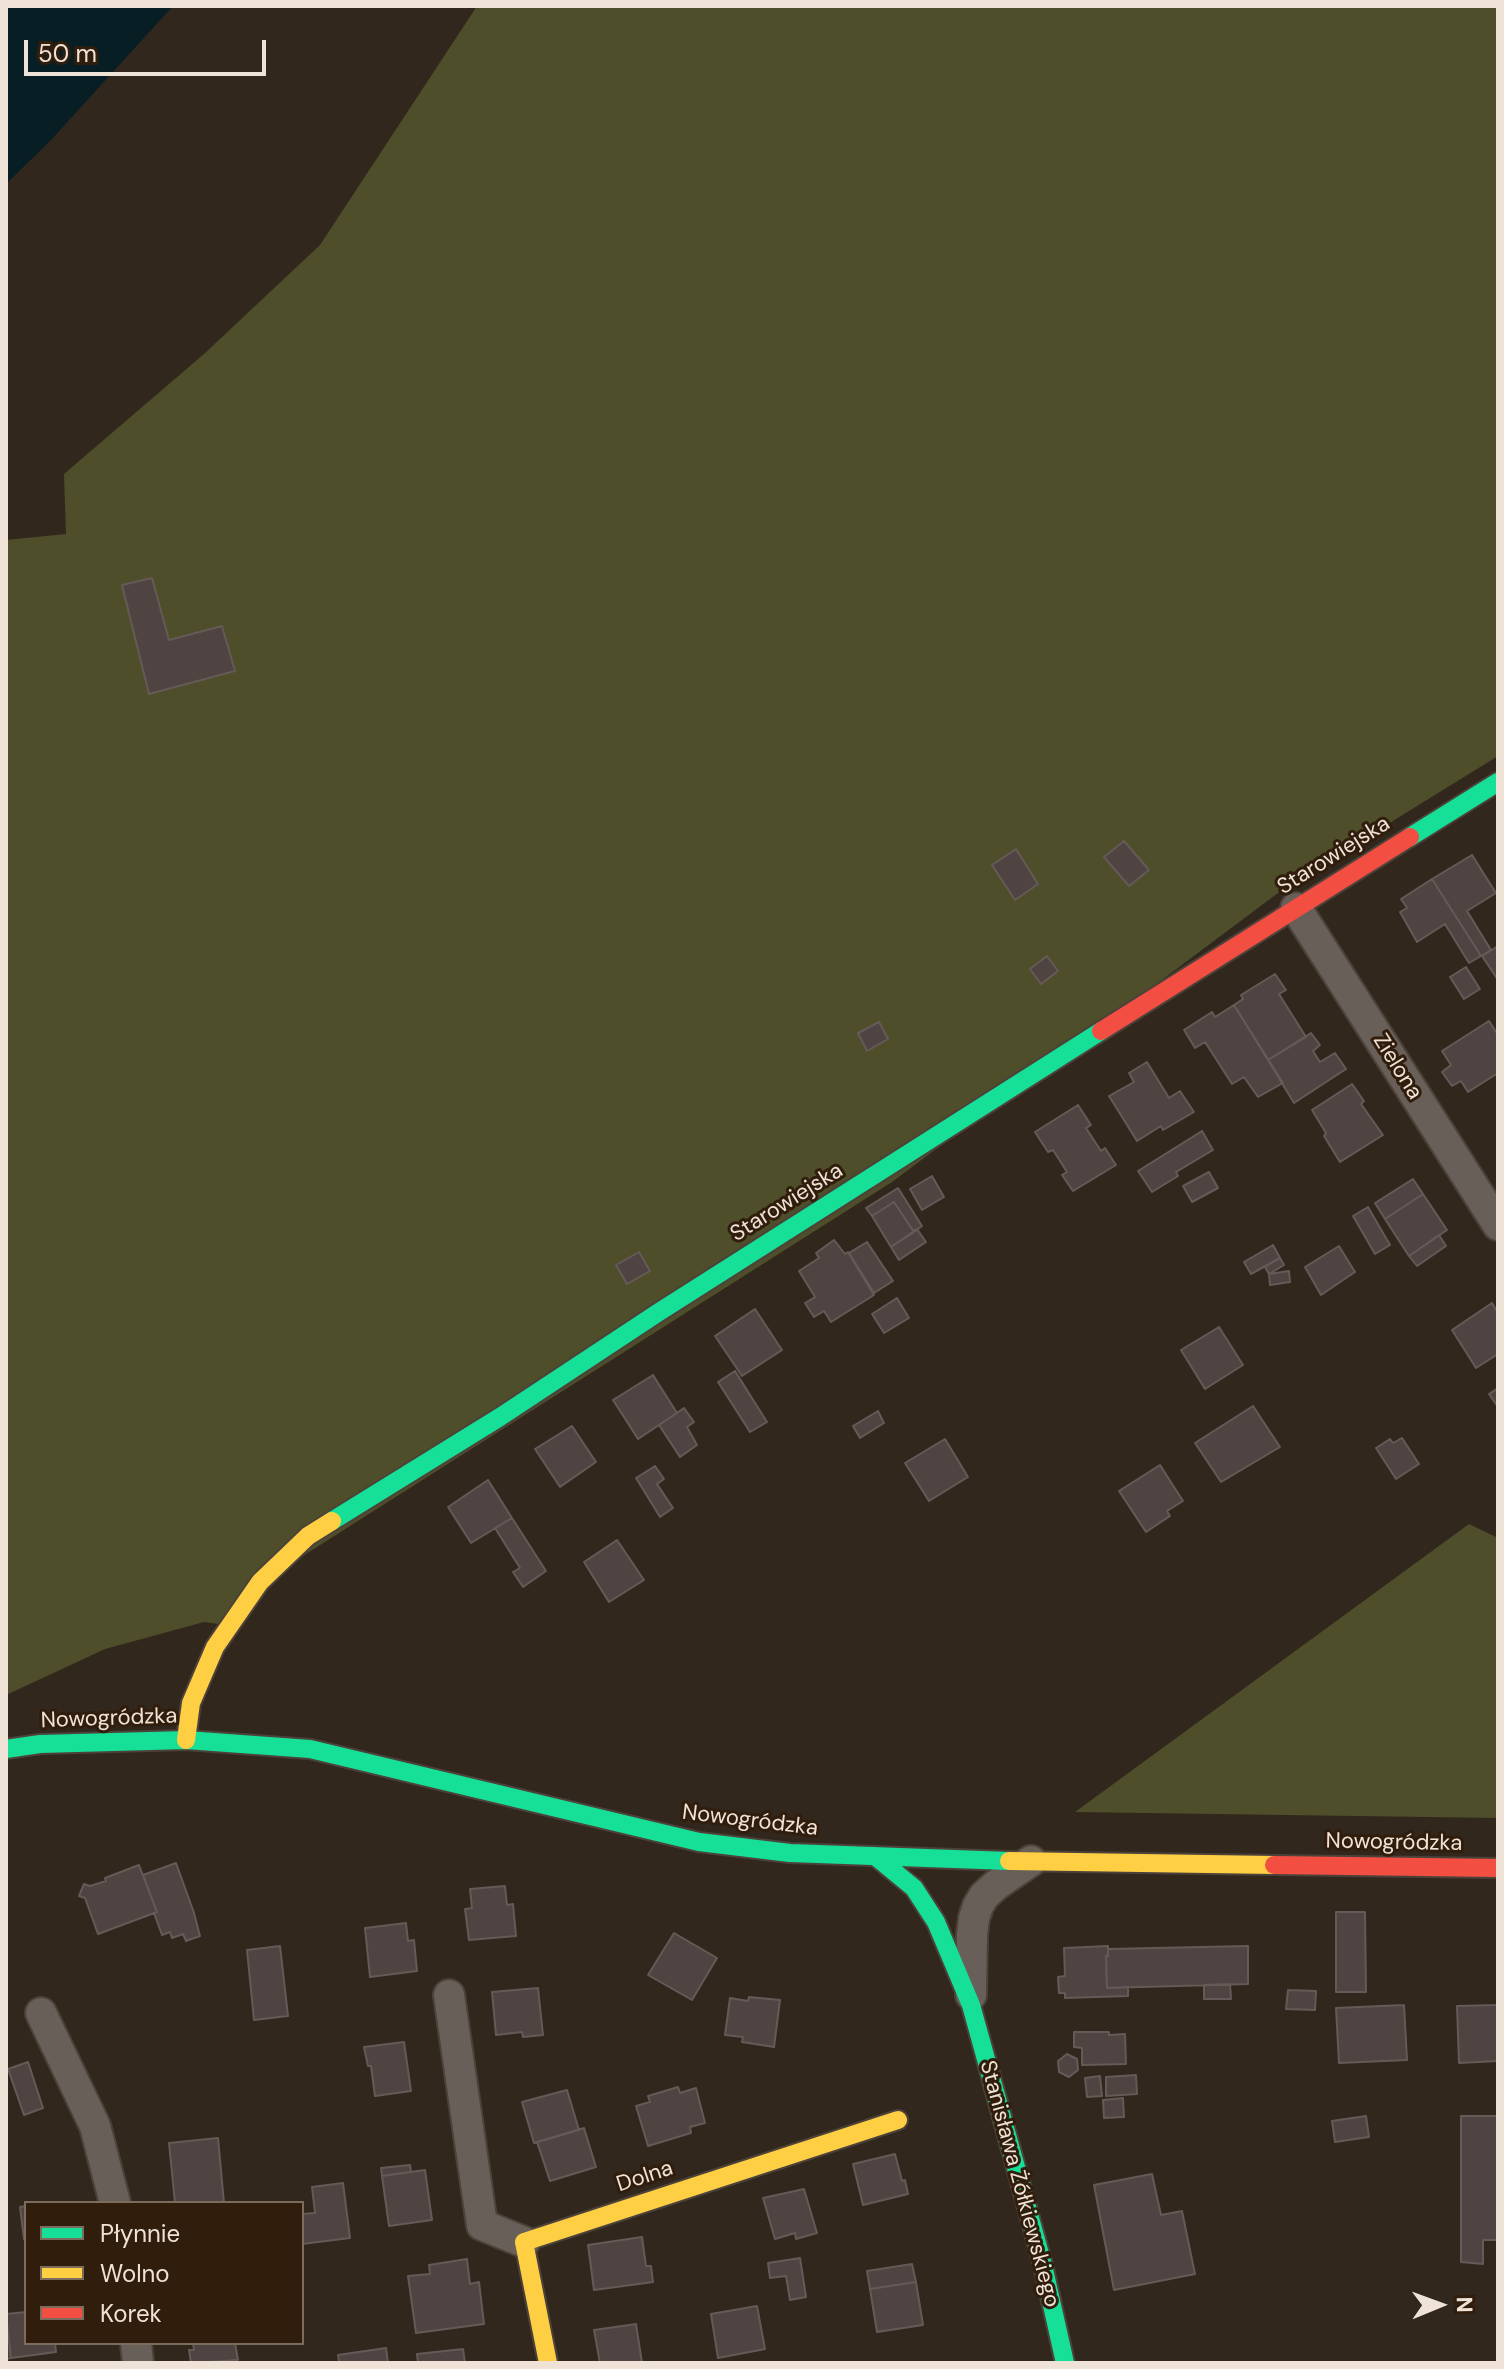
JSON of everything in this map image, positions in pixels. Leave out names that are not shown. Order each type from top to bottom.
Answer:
[{"type":"street","name":"Starowiejska","points":[[186,1740],[191,1703],[215,1647],[260,1582],[308,1536],[500,1417],[939,1133],[1498,782]]},
{"type":"street","name":"Zielona","points":[[1296,908],[1498,1225]]},
{"type":"street","name":"Nowogródzka","points":[[6,1749],[40,1744],[186,1740],[310,1749],[699,1842],[790,1853],[1031,1861],[1498,1868]]},
{"type":"street","name":"Stanisława Żółkiewskiego","points":[[875,1856],[914,1888],[936,1922],[971,2005],[1043,2265],[1058,2362]]},
{"type":"street","name":"Stanisława Żółkiewskiego","points":[[971,2005],[972,1935],[978,1906],[996,1885],[1031,1861]]},
{"type":"street","points":[[449,1995],[482,2225],[524,2242],[548,2363]]},
{"type":"street","points":[[41,2013],[95,2126],[114,2201]]},
{"type":"street","name":"Dolna","points":[[524,2242],[898,2120]]},
{"type":"shaded area","points":[[477,6],[1498,6],[1498,756],[1286,887],[892,1182],[268,1578],[226,1625],[204,1622],[105,1649],[6,1695],[6,540],[66,534],[64,474],[204,354],[320,245]]},
{"type":"shaded area","points":[[1469,1524],[1498,1538],[1498,1818],[1075,1812]]},
{"type":"water","points":[[6,6],[173,6],[51,140],[6,184]]},
{"type":"building","points":[[152,578],[169,640],[222,626],[235,671],[149,694],[122,585]]},
{"type":"building","points":[[1124,841],[1149,870],[1129,886],[1104,857]]},
{"type":"building","points":[[1016,849],[1038,884],[1015,900],[992,865]]},
{"type":"building","points":[[1472,855],[1496,893],[1467,911],[1491,950],[1481,956],[1432,879]]},
{"type":"building","points":[[1432,879],[1481,956],[1469,963],[1445,924],[1417,942],[1400,912],[1407,908],[1401,899]]},
{"type":"building","points":[[1498,946],[1498,980],[1482,956]]},
{"type":"building","points":[[1047,956],[1058,971],[1041,984],[1030,969]]},
{"type":"building","points":[[1466,967],[1480,989],[1464,999],[1450,977]]},
{"type":"building","points":[[1275,974],[1286,990],[1279,994],[1306,1037],[1268,1060],[1234,1005],[1243,999],[1241,995]]},
{"type":"building","points":[[1234,1005],[1283,1083],[1258,1097],[1244,1077],[1232,1084],[1205,1042],[1195,1048],[1184,1030],[1212,1012],[1215,1017]]},
{"type":"building","points":[[1489,1021],[1498,1035],[1498,1073],[1468,1092],[1461,1081],[1452,1086],[1442,1072],[1451,1065],[1442,1051]]},
{"type":"building","points":[[879,1022],[888,1039],[867,1051],[858,1033]]},
{"type":"building","points":[[1311,1033],[1320,1045],[1313,1051],[1320,1062],[1335,1053],[1346,1069],[1294,1103],[1268,1060]]},
{"type":"building","points":[[1147,1062],[1169,1098],[1180,1091],[1194,1112],[1163,1130],[1161,1126],[1137,1141],[1109,1096],[1134,1082],[1129,1073]]},
{"type":"building","points":[[1352,1084],[1364,1101],[1361,1104],[1383,1135],[1340,1162],[1312,1110]]},
{"type":"building","points":[[1078,1105],[1091,1125],[1086,1128],[1101,1151],[1105,1148],[1116,1165],[1073,1191],[1062,1175],[1067,1172],[1053,1150],[1048,1152],[1035,1132]]},
{"type":"building","points":[[1202,1131],[1213,1150],[1176,1172],[1178,1176],[1152,1192],[1138,1171]]},
{"type":"building","points":[[1209,1172],[1218,1188],[1192,1202],[1183,1186]]},
{"type":"building","points":[[932,1176],[944,1197],[922,1210],[910,1189]]},
{"type":"building","points":[[1413,1179],[1423,1194],[1385,1219],[1375,1203]]},
{"type":"building","points":[[898,1188],[922,1226],[914,1232],[894,1202],[872,1216],[866,1208]]},
{"type":"building","points":[[1423,1194],[1447,1230],[1409,1256],[1385,1219]]},
{"type":"building","points":[[894,1202],[914,1232],[891,1247],[872,1216]]},
{"type":"building","points":[[1368,1207],[1390,1245],[1375,1254],[1353,1216]]},
{"type":"building","points":[[917,1229],[926,1242],[899,1260],[891,1247]]},
{"type":"building","points":[[1439,1235],[1446,1246],[1417,1266],[1409,1256]]},
{"type":"building","points":[[834,1240],[845,1254],[848,1252],[874,1295],[831,1322],[824,1311],[814,1317],[805,1303],[815,1297],[799,1271],[819,1258],[816,1253]]},
{"type":"building","points":[[867,1242],[893,1281],[874,1293],[849,1253]]},
{"type":"building","points":[[1273,1245],[1280,1258],[1251,1274],[1244,1262]]},
{"type":"building","points":[[1339,1246],[1355,1272],[1321,1295],[1305,1267]]},
{"type":"building","points":[[639,1252],[650,1271],[627,1284],[616,1265]]},
{"type":"building","points":[[1280,1258],[1284,1265],[1269,1274],[1265,1267]]},
{"type":"building","points":[[1289,1271],[1290,1282],[1270,1285],[1269,1274]]},
{"type":"building","points":[[897,1298],[909,1318],[884,1333],[872,1314]]},
{"type":"building","points":[[1492,1303],[1498,1313],[1498,1354],[1476,1368],[1452,1330]]},
{"type":"building","points":[[755,1309],[782,1350],[742,1376],[715,1336]]},
{"type":"building","points":[[1219,1327],[1243,1365],[1205,1389],[1181,1350]]},
{"type":"building","points":[[735,1371],[767,1422],[750,1432],[718,1382]]},
{"type":"building","points":[[653,1375],[677,1413],[638,1439],[613,1400]]},
{"type":"building","points":[[1498,1388],[1498,1407],[1489,1394]]},
{"type":"building","points":[[1253,1406],[1280,1447],[1221,1482],[1195,1443]]},
{"type":"building","points":[[684,1408],[694,1422],[687,1427],[697,1445],[680,1457],[659,1425]]},
{"type":"building","points":[[878,1411],[884,1423],[860,1438],[853,1426]]},
{"type":"building","points":[[572,1426],[596,1462],[560,1487],[535,1449]]},
{"type":"building","points":[[1402,1438],[1419,1464],[1396,1479],[1376,1448],[1390,1439],[1393,1443]]},
{"type":"building","points":[[945,1439],[968,1477],[929,1501],[905,1463]]},
{"type":"building","points":[[1160,1465],[1183,1501],[1167,1511],[1170,1516],[1146,1532],[1119,1491]]},
{"type":"building","points":[[655,1466],[664,1479],[657,1484],[673,1508],[660,1517],[636,1478]]},
{"type":"building","points":[[488,1480],[512,1518],[471,1543],[448,1507]]},
{"type":"building","points":[[512,1518],[546,1571],[523,1587],[513,1572],[520,1568],[495,1528]]},
{"type":"building","points":[[617,1540],[644,1580],[609,1602],[584,1562]]},
{"type":"building","points":[[176,1863],[200,1936],[186,1941],[183,1934],[172,1938],[170,1932],[162,1935],[143,1875]]},
{"type":"building","points":[[139,1865],[157,1912],[98,1934],[85,1898],[79,1896],[84,1884],[90,1886],[106,1881],[105,1878]]},
{"type":"building","points":[[505,1886],[507,1905],[513,1904],[516,1936],[469,1940],[465,1909],[472,1908],[470,1889]]},
{"type":"building","points":[[1336,1912],[1365,1912],[1366,1992],[1336,1992]]},
{"type":"building","points":[[406,1923],[408,1941],[414,1940],[417,1971],[370,1977],[365,1928]]},
{"type":"building","points":[[674,1933],[717,1958],[692,2000],[648,1975]]},
{"type":"building","points":[[280,1946],[288,2016],[254,2020],[247,1950]]},
{"type":"building","points":[[1108,1946],[1107,1988],[1128,1987],[1128,1996],[1065,1998],[1065,1993],[1059,1993],[1058,1977],[1065,1976],[1064,1948]]},
{"type":"building","points":[[1248,1946],[1248,1984],[1107,1988],[1108,1949]]},
{"type":"building","points":[[1230,1984],[1231,1999],[1204,1999],[1204,1985]]},
{"type":"building","points":[[538,1988],[543,2035],[523,2037],[522,2032],[496,2035],[492,1992]]},
{"type":"building","points":[[1288,1990],[1316,1991],[1315,2010],[1286,2009]]},
{"type":"building","points":[[749,1997],[780,2000],[774,2047],[742,2042],[743,2037],[725,2035],[730,1998],[748,2001]]},
{"type":"building","points":[[1404,2005],[1407,2060],[1339,2063],[1336,2008]]},
{"type":"building","points":[[1498,2005],[1498,2061],[1459,2063],[1457,2006]]},
{"type":"building","points":[[1074,2032],[1125,2034],[1126,2064],[1082,2065],[1082,2048],[1074,2047]]},
{"type":"building","points":[[404,2042],[411,2091],[375,2096],[371,2066],[368,2066],[364,2047]]},
{"type":"building","points":[[1067,2054],[1077,2059],[1078,2070],[1069,2077],[1059,2072],[1058,2061]]},
{"type":"building","points":[[28,2062],[43,2108],[24,2115],[8,2069]]},
{"type":"building","points":[[1136,2075],[1137,2094],[1106,2096],[1106,2077]]},
{"type":"building","points":[[1100,2076],[1102,2096],[1087,2097],[1085,2078]]},
{"type":"building","points":[[678,2087],[680,2093],[696,2088],[705,2123],[690,2127],[691,2133],[648,2146],[636,2106],[650,2102],[648,2096]]},
{"type":"building","points":[[567,2090],[579,2130],[534,2143],[522,2102]]},
{"type":"building","points":[[1123,2098],[1124,2117],[1104,2118],[1103,2100]]},
{"type":"building","points":[[1366,2116],[1369,2137],[1335,2142],[1332,2121]]},
{"type":"building","points":[[1461,2116],[1498,2116],[1498,2240],[1483,2240],[1483,2264],[1461,2262]]},
{"type":"building","points":[[584,2128],[596,2167],[550,2181],[537,2142]]},
{"type":"building","points":[[218,2138],[224,2201],[175,2201],[169,2143]]},
{"type":"building","points":[[895,2154],[908,2194],[863,2205],[853,2164]]},
{"type":"building","points":[[410,2165],[411,2172],[382,2176],[381,2168]]},
{"type":"building","points":[[425,2170],[432,2220],[389,2226],[382,2176]]},
{"type":"building","points":[[1152,2174],[1161,2215],[1182,2211],[1195,2274],[1114,2290],[1094,2185]]},
{"type":"building","points":[[343,2183],[350,2238],[304,2244],[304,2214],[315,2213],[312,2187]]},
{"type":"building","points":[[804,2189],[817,2233],[796,2239],[795,2233],[775,2239],[763,2198]]},
{"type":"building","points":[[24,2206],[24,2239],[20,2207]]},
{"type":"building","points":[[642,2237],[646,2266],[651,2266],[653,2282],[594,2290],[588,2245]]},
{"type":"building","points":[[800,2258],[806,2297],[790,2300],[786,2276],[770,2278],[768,2263]]},
{"type":"building","points":[[467,2259],[470,2284],[479,2282],[484,2324],[416,2333],[408,2276],[430,2274],[429,2265]]},
{"type":"building","points":[[912,2264],[916,2282],[870,2289],[867,2271]]},
{"type":"building","points":[[916,2282],[923,2325],[877,2332],[870,2289]]},
{"type":"building","points":[[757,2306],[765,2349],[718,2358],[711,2314]]},
{"type":"building","points":[[24,2312],[24,2345],[55,2345],[56,2352],[11,2358],[6,2314]]},
{"type":"building","points":[[6,2315],[11,2358],[6,2359]]},
{"type":"building","points":[[636,2324],[642,2363],[600,2363],[594,2330]]},
{"type":"building","points":[[193,2345],[235,2345],[238,2360],[191,2363],[189,2350],[194,2350]]},
{"type":"building","points":[[386,2348],[388,2363],[339,2363],[338,2355]]},
{"type":"building","points":[[463,2349],[465,2363],[418,2363],[417,2354]]},
{"type":"traffic: fast","points":[[1410,837],[1498,782]]},
{"type":"traffic: fast","points":[[332,1521],[500,1417],[659,1312],[1101,1031]]},
{"type":"traffic: fast","points":[[6,1749],[40,1744],[186,1740],[310,1749],[699,1842],[790,1853],[1009,1861]]},
{"type":"traffic: fast","points":[[875,1856],[914,1888],[936,1922],[971,2005],[1043,2265],[1065,2363]]},
{"type":"traffic: slow","points":[[186,1740],[191,1703],[215,1647],[260,1582],[308,1536],[332,1521]]},
{"type":"traffic: slow","points":[[1009,1861],[1274,1865]]},
{"type":"traffic: slow","points":[[548,2363],[524,2242],[898,2120]]},
{"type":"traffic: jam","points":[[1101,1031],[1410,837]]},
{"type":"traffic: jam","points":[[1274,1865],[1498,1868]]}]
